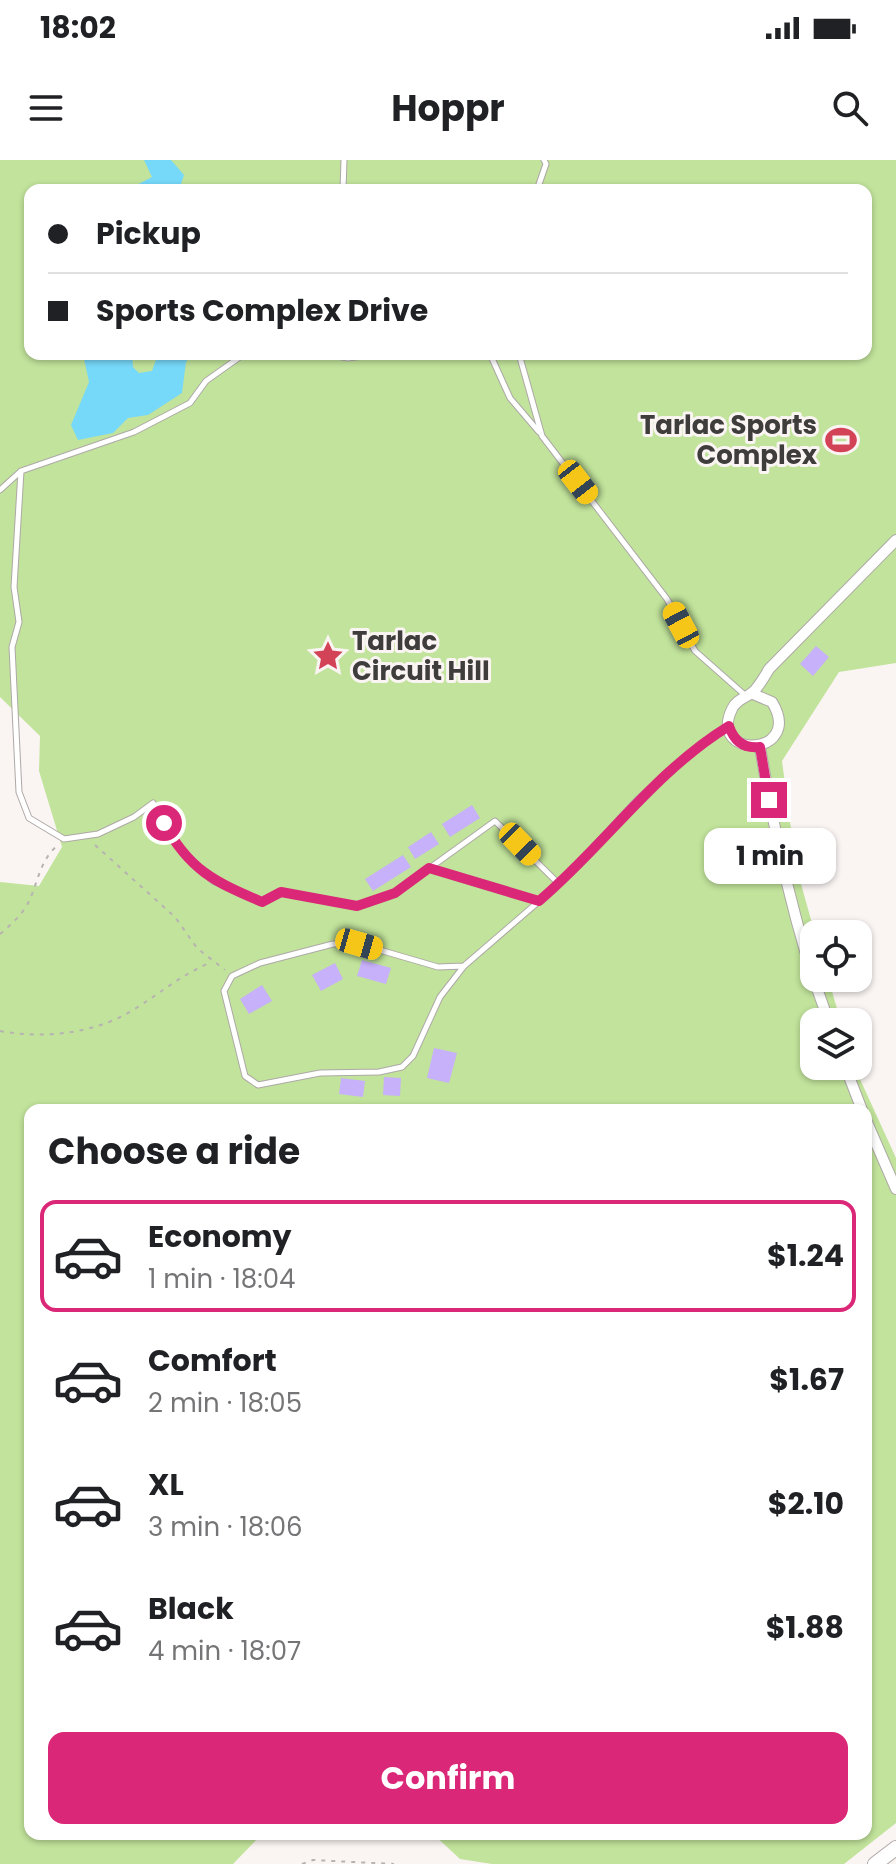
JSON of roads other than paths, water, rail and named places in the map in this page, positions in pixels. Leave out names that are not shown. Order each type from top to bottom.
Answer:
[{"type":"main road","points":[[875,1864],[896,1848]]},
{"type":"street","points":[[749,695],[772,702],[778,716],[773,736],[760,747],[741,744],[729,726],[734,705],[749,695],[769,669],[896,540]]},
{"type":"street","points":[[760,747],[779,853],[809,969],[824,1008]]},
{"type":"street","points":[[850,1080],[860,1104]]},
{"type":"street","points":[[872,1134],[896,1189]]},
{"type":"lane","points":[[343,184],[344,160]]},
{"type":"lane","points":[[539,184],[546,164],[544,160]]},
{"type":"lane","points":[[0,490],[21,471],[134,432],[190,403],[206,381],[236,360]]},
{"type":"lane","points":[[493,360],[510,398],[667,599],[695,651],[749,695]]},
{"type":"lane","points":[[521,360],[542,436]]},
{"type":"lane","points":[[21,471],[14,587],[19,622],[12,647],[19,792],[29,818],[64,839],[82,838],[134,817],[153,803],[175,843],[213,881],[262,902],[281,892],[357,906],[395,893],[495,821],[559,884]]},
{"type":"lane","points":[[464,966],[438,967],[359,944],[333,944],[260,963],[232,976],[224,991],[245,1076],[258,1085],[320,1073],[379,1072],[402,1067],[413,1056],[440,997],[464,966],[559,884],[638,799],[729,726]]},
{"type":"lane","points":[[429,868],[539,901]]},
{"type":"water","points":[[144,160],[171,160],[184,175],[181,184],[139,184],[152,177]]},
{"type":"water","points":[[84,360],[132,360],[133,367],[139,373],[152,371],[156,360],[188,360],[182,393],[148,415],[128,418],[113,433],[78,440],[71,425],[89,382]]},
{"type":"place","name":"Tarlac Sports Complex","points":[[841,440]]},
{"type":"place","name":"Tarlac Circuit Hill","points":[[328,656]]}]
